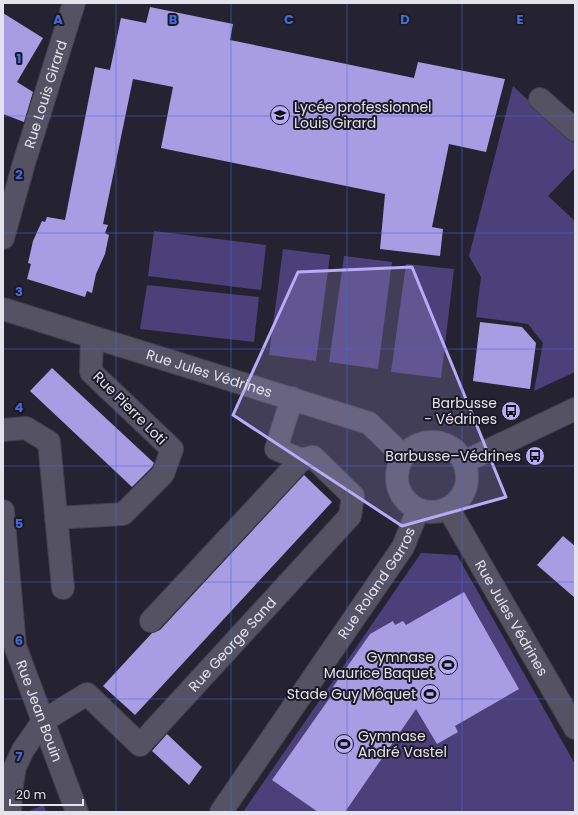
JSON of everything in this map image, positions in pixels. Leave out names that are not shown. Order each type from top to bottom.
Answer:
[{"type":"street","name":"Rue Louis Girard","points":[[3,238],[24,163],[74,3]]},
{"type":"street","points":[[540,99],[575,130]]},
{"type":"street","name":"Rue Jules Védrines","points":[[3,309],[369,423],[403,456]]},
{"type":"street","name":"Rue Pierre Loti","points":[[56,518],[124,514],[163,474],[172,450],[91,372],[92,337]]},
{"type":"street","name":"Rue George Sand","points":[[43,721],[87,694],[140,745],[350,516],[353,496],[313,457],[301,460],[276,449],[292,398]]},
{"type":"street","points":[[464,462],[575,409]]},
{"type":"street","points":[[3,430],[26,428],[49,442],[63,588]]},
{"type":"street","points":[[433,441],[445,444],[456,451],[464,462],[467,472],[465,490],[458,501],[448,508],[432,512],[418,510],[405,500],[398,487],[396,475],[399,463],[403,456],[415,445],[433,441]]},
{"type":"street","points":[[151,621],[301,460]]},
{"type":"street","name":"Rue Jules Védrines","points":[[448,508],[575,728]]},
{"type":"street","name":"Rue Roland Garros","points":[[221,812],[404,547],[418,510]]},
{"type":"street","name":"Rue Jean Bouin","points":[[3,512],[16,646],[77,812]]},
{"type":"street","points":[[10,812],[14,767],[23,750],[43,721]]},
{"type":"highlighted area","points":[[412,267],[506,497],[402,526],[233,415],[298,272]]},
{"type":"shaded area","points":[[513,86],[575,144],[575,168],[548,196],[575,221],[575,372],[534,391],[543,343],[528,324],[476,317],[481,277],[469,256]]},
{"type":"shaded area","points":[[154,231],[266,245],[261,290],[148,276]]},
{"type":"shaded area","points":[[283,249],[330,255],[316,361],[269,355]]},
{"type":"shaded area","points":[[344,256],[392,262],[378,369],[329,362]]},
{"type":"shaded area","points":[[406,264],[454,269],[441,378],[391,372]]},
{"type":"shaded area","points":[[147,285],[259,297],[254,342],[140,329]]},
{"type":"shaded area","name":"Stade Guy Môquet","points":[[421,553],[457,555],[575,764],[575,812],[243,812]]},
{"type":"shaded area","points":[[43,805],[47,812],[27,812]]},
{"type":"building","points":[[150,7],[233,24],[230,40],[414,78],[418,62],[505,79],[486,152],[449,144],[432,227],[443,229],[440,256],[380,249],[385,194],[161,148],[173,87],[133,79],[103,224],[108,225],[105,233],[109,235],[105,254],[96,274],[92,293],[87,291],[85,297],[27,279],[31,264],[28,263],[33,241],[42,221],[45,222],[47,217],[65,220],[95,67],[110,70],[121,18],[146,23]]},
{"type":"building","points":[[3,13],[43,38],[17,82],[33,92],[24,122],[3,114]]},
{"type":"building","points":[[480,322],[522,327],[536,343],[530,389],[473,381]]},
{"type":"building","points":[[52,368],[154,463],[152,467],[132,487],[30,391]]},
{"type":"building","points":[[304,475],[332,502],[135,715],[103,686],[152,633],[160,630]]},
{"type":"building","points":[[563,536],[575,546],[575,598],[537,565]]},
{"type":"building","points":[[464,592],[519,689],[455,726],[458,732],[437,744],[416,709],[345,812],[318,812],[272,780],[336,689],[333,687],[370,634],[393,621],[395,625],[403,621],[406,625]]},
{"type":"building","points":[[167,734],[202,767],[189,785],[152,751]]},
{"type":"place","name":"Lycée professionnel Louis Girard","points":[[280,115]]},
{"type":"place","name":"Barbusse - Védrines","points":[[511,411]]},
{"type":"place","name":"Barbusse–Védrines","points":[[535,456]]},
{"type":"place","name":"Gymnase Maurice Baquet","points":[[448,665]]},
{"type":"place","name":"Stade Guy Môquet","points":[[430,694]]},
{"type":"place","name":"Gymnase André Vastel","points":[[344,744]]}]
